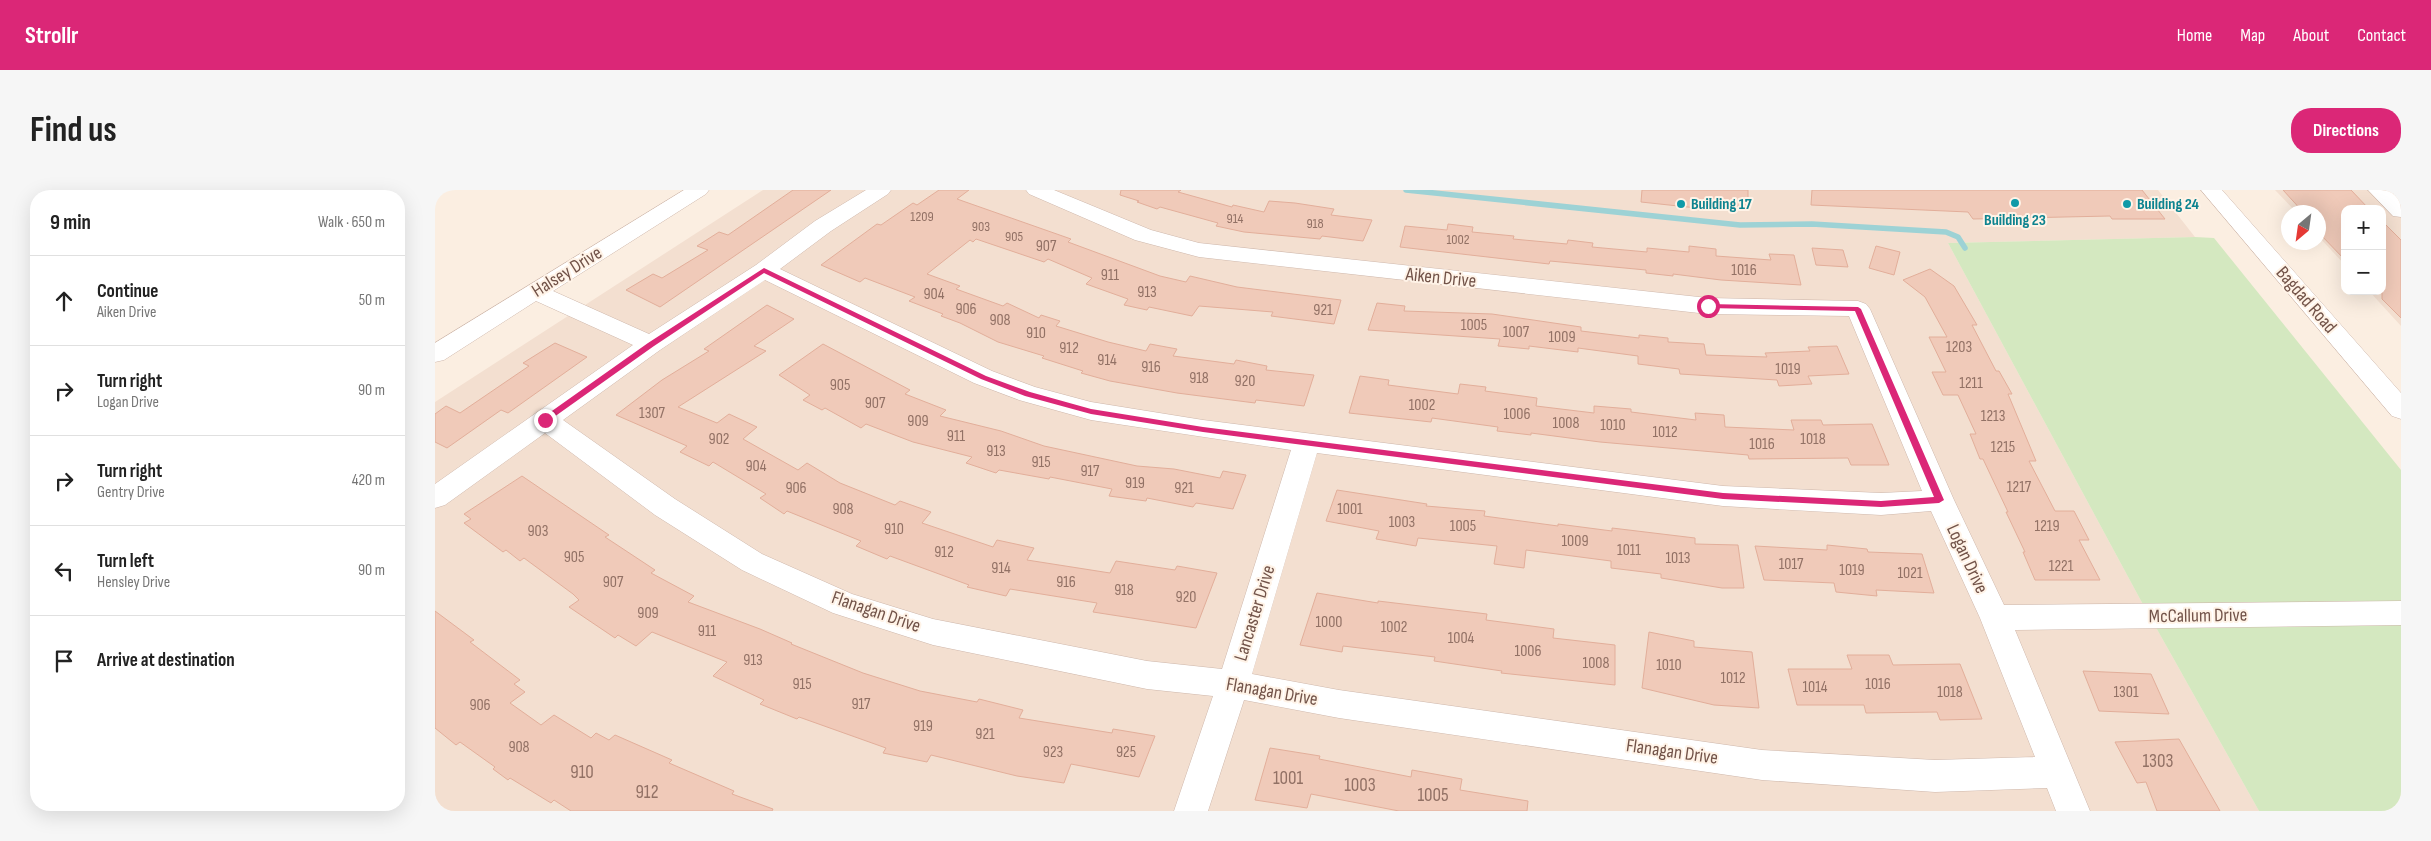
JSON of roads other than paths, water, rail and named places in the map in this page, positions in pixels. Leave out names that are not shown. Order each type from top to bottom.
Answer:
[{"type":"street","name":"Halsey Drive","points":[[435,354],[699,190]]},
{"type":"street","points":[[435,498],[651,344],[764,270],[823,226],[881,190]]},
{"type":"street","name":"Aiken Drive","points":[[1036,190],[1143,235],[1199,250],[1708,306],[1858,309]]},
{"type":"street","name":"Bagdad Road","points":[[2211,190],[2401,410]]},
{"type":"street","points":[[2378,190],[2401,212]]},
{"type":"street","points":[[764,270],[983,378],[1027,394],[1091,411],[1203,430],[1723,496],[1881,504],[1939,500]]},
{"type":"street","points":[[535,292],[651,344]]},
{"type":"street","name":"Logan Drive","points":[[1858,309],[1939,500],[1995,618],[2073,811]]},
{"type":"street","name":"Flanagan Drive","points":[[545,420],[665,507],[752,562],[844,604],[933,632],[1147,675],[1233,684],[1339,704],[1762,765],[1935,776],[2056,772]]},
{"type":"street","name":"Lancaster Drive","points":[[1191,811],[1233,684],[1307,442]]},
{"type":"street","name":"McCallum Drive","points":[[1995,618],[2401,613]]},
{"type":"waterway","points":[[1406,190],[1740,225],[1812,224],[1946,232],[1958,237],[1965,248]]},
{"type":"place","name":"Building 23","points":[[2015,203]]},
{"type":"place","name":"Building 17","points":[[1681,204]]},
{"type":"place","name":"Building 24","points":[[2127,204]]}]
